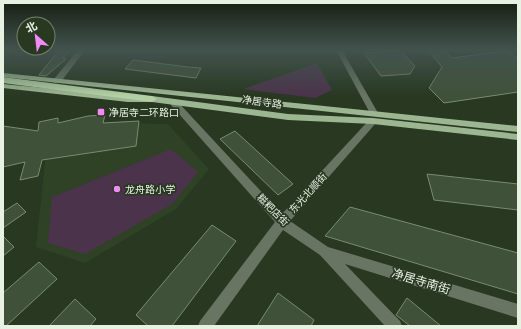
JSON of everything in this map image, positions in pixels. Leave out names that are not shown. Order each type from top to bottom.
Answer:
[{"type":"highway","points":[[3,80],[21,81],[152,99]]},
{"type":"main road","name":"净居寺路","points":[[3,75],[144,88],[518,137]]},
{"type":"main road","name":"净居寺路","points":[[3,86],[128,99],[152,99],[288,117],[374,117],[518,128]]},
{"type":"street","points":[[57,81],[70,65]]},
{"type":"street","points":[[347,65],[374,117]]},
{"type":"street","name":"糍粑店街","points":[[174,103],[282,222],[324,251],[396,326]]},
{"type":"street","name":"东光北顺街","points":[[205,326],[282,222],[374,117]]},
{"type":"street","name":"净居寺南街","points":[[324,251],[518,311]]},
{"type":"shaded area","points":[[310,65],[318,65],[332,90],[315,98],[243,89]]},
{"type":"shaded area","points":[[487,65],[518,65],[518,89]]},
{"type":"shaded area","name":"龙舟路小学","points":[[127,123],[168,124],[209,169],[176,209],[85,263],[36,247],[47,143]]},
{"type":"shaded area","points":[[171,149],[198,172],[172,204],[85,254],[48,243],[52,197]]},
{"type":"building","points":[[47,65],[59,65],[46,76],[39,75]]},
{"type":"building","points":[[128,65],[175,65],[201,68],[196,78],[125,69]]},
{"type":"building","points":[[373,65],[415,66],[410,74],[381,76]]},
{"type":"building","points":[[441,65],[518,65],[518,92],[444,103],[429,88],[442,67]]},
{"type":"building","points":[[105,115],[103,123],[139,121],[136,146],[42,160],[38,176],[20,180],[25,162],[3,167],[3,126],[38,131],[39,122],[58,118],[58,123],[88,116]]},
{"type":"building","points":[[235,131],[293,184],[278,195],[220,139]]},
{"type":"building","points":[[427,174],[518,184],[518,210],[434,200]]},
{"type":"building","points":[[17,203],[26,212],[3,228],[3,212]]},
{"type":"building","points":[[350,207],[518,253],[518,294],[325,236]]},
{"type":"building","points":[[212,225],[236,241],[172,326],[148,326],[136,315]]},
{"type":"building","points":[[3,236],[14,247],[3,256]]},
{"type":"building","points":[[39,262],[57,279],[6,326],[3,326],[3,293]]},
{"type":"building","points":[[278,293],[314,320],[311,326],[257,326]]},
{"type":"building","points":[[407,298],[441,326],[410,326],[396,315]]},
{"type":"building","points":[[75,299],[96,319],[90,326],[49,326]]},
{"type":"place","name":"净居寺二环路口","points":[[101,112]]},
{"type":"place","name":"龙舟路小学","points":[[117,189]]}]
